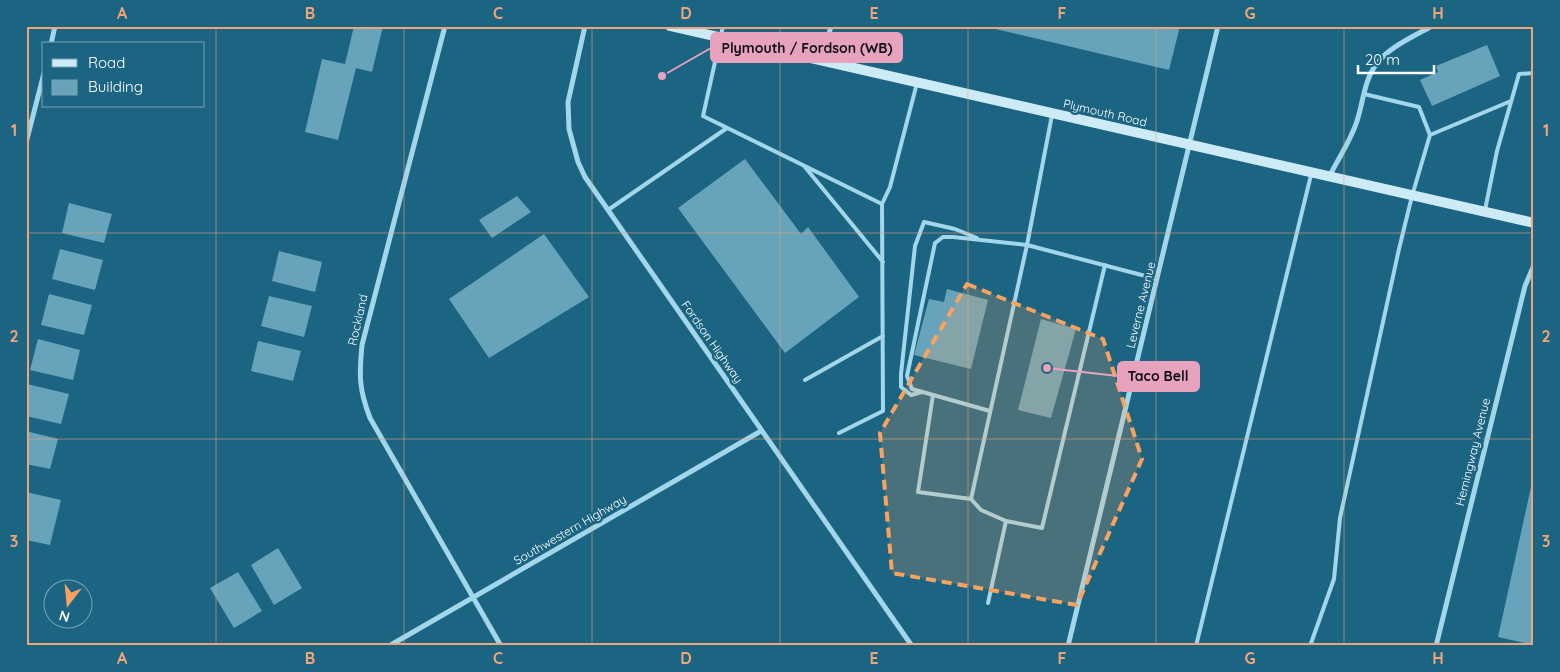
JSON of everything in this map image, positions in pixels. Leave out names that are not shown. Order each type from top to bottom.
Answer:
[{"type":"main road","name":"Plymouth Road","points":[[670,26],[1534,224]]},
{"type":"street","points":[[51,42],[55,26]]},
{"type":"street","name":"Rockland","points":[[445,26],[362,345],[359,374],[362,397],[370,418],[501,646]]},
{"type":"street","name":"Fordson Highway","points":[[586,26],[568,102],[569,129],[578,162],[585,177],[912,646]]},
{"type":"street","points":[[822,61],[831,26]]},
{"type":"street","name":"Leverne Avenue","points":[[1068,646],[1218,26]]},
{"type":"street","points":[[1329,177],[1357,123],[1369,76],[1376,65],[1384,56],[1432,26]]},
{"type":"street","points":[[26,143],[42,81]]},
{"type":"street","name":"Hemingway Avenue","points":[[1436,646],[1525,286],[1534,265]]},
{"type":"street","name":"Southwestern Highway","points":[[389,646],[761,430]]},
{"type":"lane","points":[[723,26],[703,116],[882,204]]},
{"type":"lane","points":[[1485,212],[1497,151],[1519,74],[1534,73]]},
{"type":"lane","points":[[839,433],[884,411],[882,204],[890,187],[917,83]]},
{"type":"lane","points":[[1310,646],[1334,579],[1340,518],[1394,268],[1430,135],[1420,107],[1364,94]]},
{"type":"lane","points":[[1430,135],[1511,101]]},
{"type":"lane","points":[[970,499],[1027,245],[1052,114]]},
{"type":"lane","points":[[608,210],[727,128]]},
{"type":"lane","points":[[804,165],[883,262]]},
{"type":"lane","points":[[1196,646],[1312,173]]},
{"type":"lane","points":[[923,392],[911,395],[901,387],[901,374],[915,246],[924,222],[955,229],[983,240]]},
{"type":"lane","points":[[990,411],[912,389],[907,376],[935,243],[943,237],[953,237],[1027,245],[1157,279]]},
{"type":"lane","points":[[933,395],[918,492],[970,499],[981,510],[1006,521],[1042,528],[1104,266]]},
{"type":"lane","points":[[805,380],[883,336]]},
{"type":"lane","points":[[988,603],[1006,521]]},
{"type":"highlighted area","points":[[967,284],[1103,339],[1142,459],[1077,605],[892,573],[880,433]]},
{"type":"building","points":[[354,26],[383,26],[372,72],[356,68],[338,140],[305,132],[322,59],[345,64]]},
{"type":"building","points":[[983,26],[1180,26],[1169,70]]},
{"type":"building","points":[[1487,45],[1500,76],[1432,106],[1420,80],[1438,72],[1436,66]]},
{"type":"building","points":[[745,159],[801,234],[808,227],[859,297],[785,353],[678,208]]},
{"type":"building","points":[[517,196],[531,212],[492,238],[479,220]]},
{"type":"building","points":[[69,203],[112,214],[104,243],[62,233]]},
{"type":"building","points":[[544,234],[589,297],[489,358],[449,299]]},
{"type":"building","points":[[60,249],[103,260],[95,290],[52,279]]},
{"type":"building","points":[[279,251],[322,262],[315,292],[272,281]]},
{"type":"building","points":[[947,289],[988,300],[971,369],[914,355],[929,299],[944,302]]},
{"type":"building","points":[[49,294],[92,305],[84,335],[41,325]]},
{"type":"building","points":[[269,296],[312,306],[304,337],[261,326]]},
{"type":"building","points":[[1041,319],[1076,329],[1051,418],[1018,410]]},
{"type":"building","points":[[38,339],[80,350],[73,380],[30,370]]},
{"type":"building","points":[[258,341],[301,351],[293,381],[251,371]]},
{"type":"building","points":[[27,384],[69,394],[61,424],[26,416]]},
{"type":"building","points":[[26,431],[58,439],[50,469],[26,464]]},
{"type":"building","points":[[1534,478],[1534,645],[1498,637]]},
{"type":"building","points":[[26,492],[61,500],[50,545],[26,540]]},
{"type":"building","points":[[278,548],[302,588],[274,605],[251,565]]},
{"type":"building","points":[[238,572],[262,611],[234,628],[210,588]]},
{"type":"place","name":"Plymouth / Fordson (WB)","points":[[662,76]]},
{"type":"place","name":"Taco Bell","points":[[1047,368]]}]
